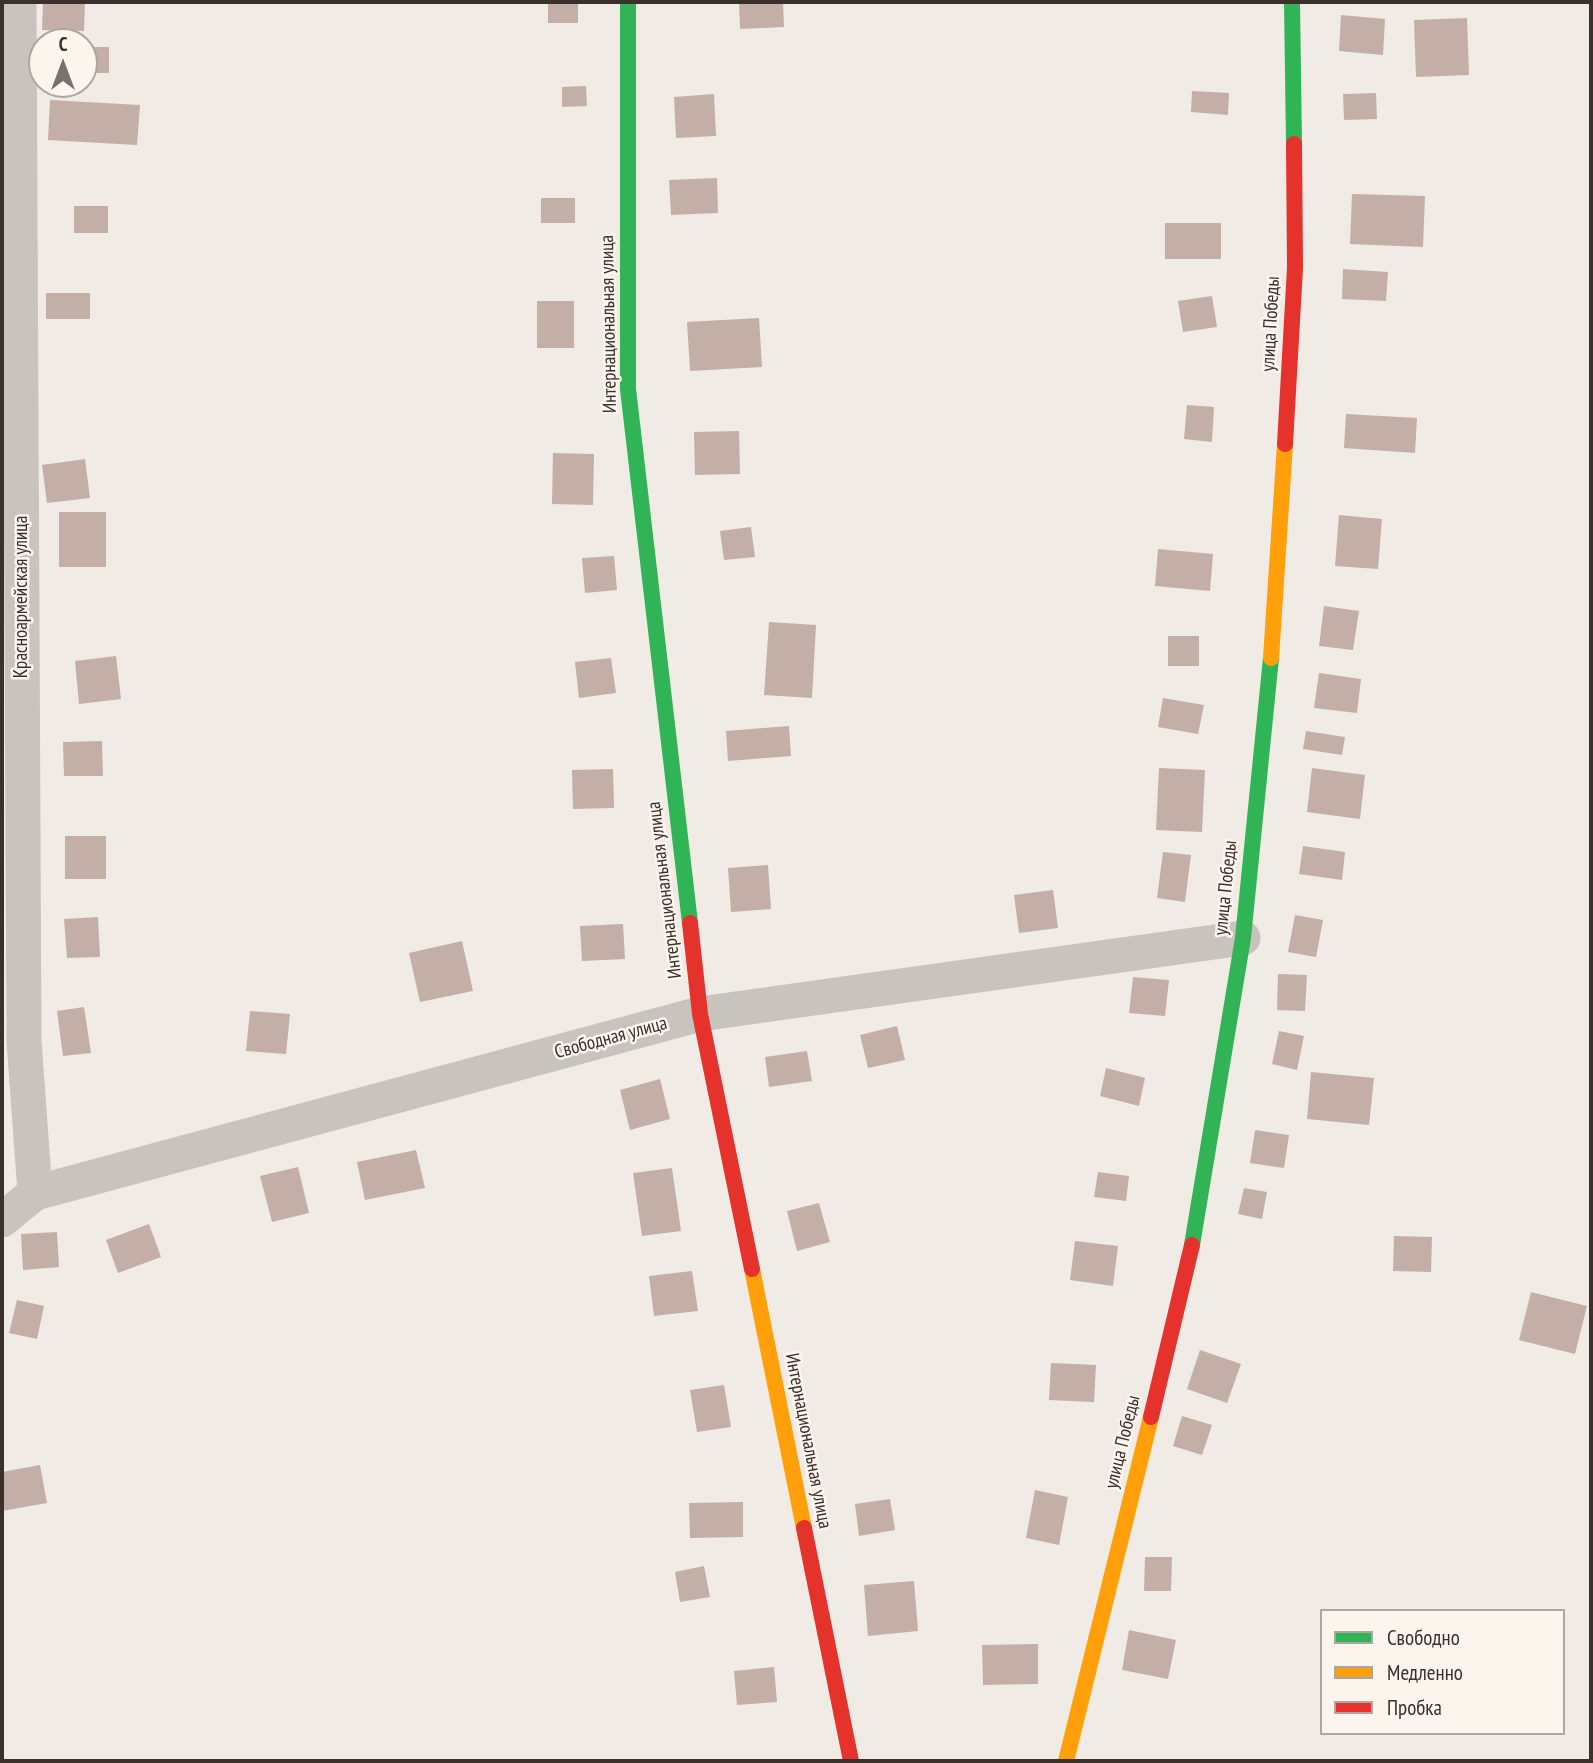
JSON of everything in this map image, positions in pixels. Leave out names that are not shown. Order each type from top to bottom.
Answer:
[{"type":"street","name":"Красноармейская улица","points":[[19,2],[24,1041],[35,1193]]},
{"type":"street","name":"Интернациональная улица","points":[[628,2],[628,389],[700,1014],[851,1761]]},
{"type":"street","name":"улица Победы","points":[[1066,1761],[1188,1269],[1243,938],[1275,617],[1295,268],[1292,2]]},
{"type":"street","name":"Свободная улица","points":[[2,1220],[35,1193],[700,1014],[1243,938]]},
{"type":"building","points":[[43,2],[85,2],[84,28],[42,28]]},
{"type":"building","points":[[548,2],[578,2],[578,23],[548,23]]},
{"type":"building","points":[[739,2],[783,2],[784,27],[740,29]]},
{"type":"building","points":[[1341,15],[1385,19],[1383,55],[1339,51]]},
{"type":"building","points":[[1467,18],[1469,75],[1416,77],[1414,20]]},
{"type":"building","points":[[98,47],[109,47],[109,73],[98,73]]},
{"type":"building","points":[[586,86],[587,106],[562,107],[562,87]]},
{"type":"building","points":[[1192,91],[1229,93],[1228,115],[1191,112]]},
{"type":"building","points":[[1376,93],[1377,119],[1344,120],[1343,94]]},
{"type":"building","points":[[714,94],[716,136],[676,138],[674,97]]},
{"type":"building","points":[[50,100],[140,105],[137,145],[48,140]]},
{"type":"building","points":[[717,178],[718,213],[671,215],[669,180]]},
{"type":"building","points":[[1352,194],[1425,196],[1423,247],[1350,244]]},
{"type":"building","points":[[541,198],[575,198],[575,223],[541,223]]},
{"type":"building","points":[[74,206],[108,206],[108,233],[74,233]]},
{"type":"building","points":[[1165,223],[1221,223],[1221,259],[1165,259]]},
{"type":"building","points":[[1343,269],[1388,272],[1386,301],[1342,299]]},
{"type":"building","points":[[46,293],[90,293],[90,319],[46,319]]},
{"type":"building","points":[[1212,296],[1217,327],[1183,332],[1178,301]]},
{"type":"building","points":[[537,301],[574,301],[574,348],[537,348]]},
{"type":"building","points":[[759,318],[762,367],[690,371],[687,322]]},
{"type":"building","points":[[1187,405],[1214,407],[1212,442],[1184,439]]},
{"type":"building","points":[[1346,414],[1417,418],[1415,453],[1344,448]]},
{"type":"building","points":[[739,431],[740,474],[695,475],[694,432]]},
{"type":"building","points":[[553,453],[594,454],[593,505],[552,504]]},
{"type":"building","points":[[85,459],[90,498],[47,503],[42,465]]},
{"type":"building","points":[[59,512],[106,512],[106,567],[59,567]]},
{"type":"building","points":[[1339,515],[1382,519],[1378,569],[1335,566]]},
{"type":"building","points":[[751,527],[755,557],[724,560],[720,531]]},
{"type":"building","points":[[1158,549],[1213,554],[1210,591],[1155,586]]},
{"type":"building","points":[[614,556],[617,590],[585,593],[582,558]]},
{"type":"building","points":[[1324,606],[1359,611],[1353,650],[1319,646]]},
{"type":"building","points":[[769,622],[816,625],[812,698],[764,695]]},
{"type":"building","points":[[1168,636],[1199,636],[1199,666],[1168,666]]},
{"type":"building","points":[[116,656],[121,699],[79,704],[75,661]]},
{"type":"building","points":[[611,658],[616,693],[579,698],[575,662]]},
{"type":"building","points":[[1319,673],[1361,679],[1357,713],[1314,708]]},
{"type":"building","points":[[1163,698],[1204,705],[1198,734],[1158,727]]},
{"type":"building","points":[[789,726],[791,756],[728,761],[726,731]]},
{"type":"building","points":[[1306,731],[1345,737],[1342,755],[1303,749]]},
{"type":"building","points":[[102,741],[103,776],[64,776],[63,742]]},
{"type":"building","points":[[1159,768],[1205,770],[1202,832],[1156,830]]},
{"type":"building","points":[[1312,768],[1365,775],[1360,819],[1307,812]]},
{"type":"building","points":[[613,769],[614,808],[573,809],[572,770]]},
{"type":"building","points":[[65,836],[106,836],[106,879],[65,879]]},
{"type":"building","points":[[1303,846],[1345,852],[1342,880],[1299,874]]},
{"type":"building","points":[[1163,852],[1191,855],[1185,902],[1157,898]]},
{"type":"building","points":[[768,865],[771,909],[731,912],[728,868]]},
{"type":"building","points":[[1053,890],[1058,928],[1019,933],[1014,895]]},
{"type":"building","points":[[1295,915],[1323,920],[1316,957],[1288,952]]},
{"type":"building","points":[[98,917],[100,957],[67,958],[64,919]]},
{"type":"building","points":[[623,924],[625,959],[582,961],[580,926]]},
{"type":"building","points":[[462,941],[473,991],[420,1002],[409,953]]},
{"type":"building","points":[[1278,974],[1307,975],[1305,1011],[1277,1010]]},
{"type":"building","points":[[1133,977],[1169,980],[1165,1016],[1129,1013]]},
{"type":"building","points":[[84,1007],[91,1053],[63,1056],[57,1011]]},
{"type":"building","points":[[250,1011],[290,1014],[286,1054],[246,1051]]},
{"type":"building","points":[[897,1026],[905,1060],[868,1068],[860,1035]]},
{"type":"building","points":[[1279,1031],[1304,1036],[1297,1070],[1272,1064]]},
{"type":"building","points":[[807,1051],[812,1081],[769,1087],[765,1057]]},
{"type":"building","points":[[1106,1068],[1145,1078],[1139,1106],[1100,1096]]},
{"type":"building","points":[[1311,1072],[1374,1078],[1369,1125],[1307,1119]]},
{"type":"building","points":[[660,1079],[670,1119],[630,1130],[620,1090]]},
{"type":"building","points":[[1255,1130],[1289,1135],[1284,1168],[1250,1163]]},
{"type":"building","points":[[416,1150],[425,1188],[365,1200],[357,1162]]},
{"type":"building","points":[[298,1167],[309,1213],[272,1222],[260,1176]]},
{"type":"building","points":[[672,1168],[681,1231],[642,1236],[633,1173]]},
{"type":"building","points":[[1098,1172],[1129,1176],[1126,1201],[1094,1197]]},
{"type":"building","points":[[1244,1188],[1267,1192],[1262,1219],[1238,1214]]},
{"type":"building","points":[[819,1203],[830,1242],[797,1251],[787,1211]]},
{"type":"building","points":[[149,1224],[161,1257],[118,1273],[106,1240]]},
{"type":"building","points":[[57,1232],[59,1267],[23,1270],[21,1234]]},
{"type":"building","points":[[1394,1236],[1432,1237],[1431,1272],[1393,1271]]},
{"type":"building","points":[[1075,1241],[1118,1246],[1113,1286],[1070,1280]]},
{"type":"building","points":[[692,1271],[698,1311],[654,1316],[649,1276]]},
{"type":"building","points":[[1531,1292],[1587,1306],[1575,1354],[1519,1340]]},
{"type":"building","points":[[17,1300],[44,1306],[37,1339],[9,1333]]},
{"type":"building","points":[[1200,1350],[1241,1364],[1227,1403],[1187,1389]]},
{"type":"building","points":[[1051,1363],[1096,1365],[1094,1402],[1049,1400]]},
{"type":"building","points":[[724,1385],[731,1427],[697,1432],[690,1390]]},
{"type":"building","points":[[1182,1416],[1212,1425],[1202,1455],[1173,1446]]},
{"type":"building","points":[[40,1465],[47,1503],[2,1511],[2,1472]]},
{"type":"building","points":[[1035,1490],[1068,1497],[1059,1545],[1026,1538]]},
{"type":"building","points":[[890,1499],[895,1530],[859,1536],[855,1504]]},
{"type":"building","points":[[743,1502],[743,1537],[690,1538],[689,1503]]},
{"type":"building","points":[[1145,1557],[1172,1557],[1171,1591],[1144,1591]]},
{"type":"building","points":[[704,1566],[710,1597],[680,1602],[675,1572]]},
{"type":"building","points":[[914,1581],[918,1631],[868,1636],[864,1585]]},
{"type":"building","points":[[1129,1630],[1176,1640],[1168,1679],[1122,1670]]},
{"type":"building","points":[[1038,1644],[1038,1684],[983,1685],[982,1645]]},
{"type":"building","points":[[774,1667],[777,1702],[737,1705],[734,1671]]},
{"type":"traffic: fast","points":[[628,2],[628,389],[690,923]]},
{"type":"traffic: fast","points":[[1292,2],[1294,144]]},
{"type":"traffic: fast","points":[[1192,1245],[1243,938],[1271,658]]},
{"type":"traffic: slow","points":[[1271,658],[1285,444]]},
{"type":"traffic: slow","points":[[752,1269],[804,1528]]},
{"type":"traffic: slow","points":[[1066,1761],[1151,1417]]},
{"type":"traffic: jam","points":[[1285,444],[1295,268],[1294,144]]},
{"type":"traffic: jam","points":[[690,923],[700,1014],[752,1269]]},
{"type":"traffic: jam","points":[[1151,1417],[1192,1245]]},
{"type":"traffic: jam","points":[[804,1528],[851,1761]]}]
